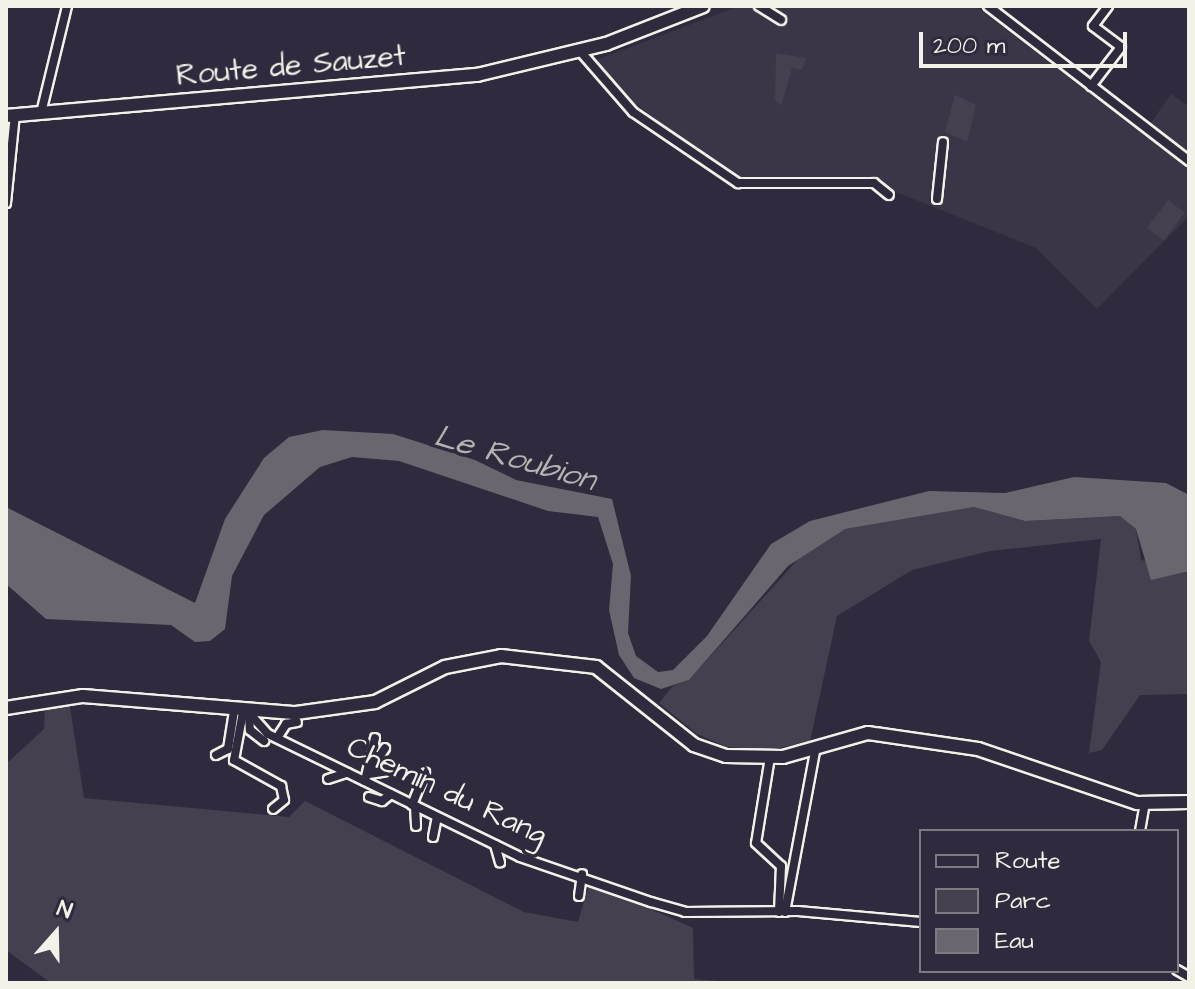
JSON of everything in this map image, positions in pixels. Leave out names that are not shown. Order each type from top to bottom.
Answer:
[{"type":"street","points":[[41,113],[67,6]]},
{"type":"street","name":"Route de Sauzet","points":[[579,50],[682,6]]},
{"type":"street","name":"Route de Sauzet","points":[[11,116],[447,79],[579,50],[703,6]]},
{"type":"street","points":[[759,6],[781,20]]},
{"type":"street","points":[[988,6],[1189,161]]},
{"type":"street","points":[[1091,86],[1121,47],[1093,26],[1108,6]]},
{"type":"street","points":[[579,50],[633,112],[738,183],[874,183],[889,195]]},
{"type":"street","points":[[6,203],[11,116]]},
{"type":"street","points":[[937,199],[943,142]]},
{"type":"street","points":[[6,708],[83,696],[244,713],[296,713],[375,702],[459,662],[501,656],[596,667],[694,745],[726,756],[770,757],[868,733],[978,749],[1145,803],[1189,802]]},
{"type":"street","points":[[244,713],[250,730],[264,741]]},
{"type":"street","points":[[216,755],[228,749],[244,713]]},
{"type":"street","points":[[244,713],[234,760],[281,786],[284,800],[273,809]]},
{"type":"street","name":"Chemin du Rang","points":[[244,713],[277,738],[347,773],[368,775],[391,794],[495,845],[561,873],[582,874],[685,912],[782,912],[919,922]]},
{"type":"street","points":[[277,738],[286,724],[297,722]]},
{"type":"street","points":[[368,775],[375,738]]},
{"type":"street","points":[[782,912],[816,747]]},
{"type":"street","points":[[368,775],[385,748]]},
{"type":"street","points":[[770,757],[756,843],[779,859],[782,912]]},
{"type":"street","points":[[368,775],[384,772]]},
{"type":"street","points":[[328,779],[347,773]]},
{"type":"street","points":[[416,826],[414,805],[425,773]]},
{"type":"street","points":[[369,797],[382,801],[391,794]]},
{"type":"street","points":[[1140,829],[1145,803]]},
{"type":"street","points":[[433,837],[437,817]]},
{"type":"street","points":[[495,845],[500,862]]},
{"type":"street","points":[[579,896],[582,874]]},
{"type":"shaded area","points":[[739,6],[975,6],[1143,134],[1171,94],[1189,107],[1189,216],[1097,309],[1036,248],[876,184],[744,187],[613,86],[596,60]]},
{"type":"green space","points":[[776,53],[806,58],[802,70],[792,68],[781,106],[775,99]]},
{"type":"green space","points":[[955,95],[976,105],[967,142],[945,132]]},
{"type":"green space","points":[[1168,200],[1185,213],[1164,241],[1147,228]]},
{"type":"green space","points":[[974,507],[1025,521],[1120,516],[1136,529],[1141,560],[1189,571],[1189,694],[1140,695],[1102,750],[1089,753],[1101,662],[1089,641],[1101,539],[990,551],[912,570],[837,616],[810,741],[770,750],[727,747],[697,734],[659,703],[673,686],[689,680],[810,546],[845,529]]},
{"type":"green space","points":[[45,705],[70,707],[84,798],[289,817],[305,801],[524,912],[578,922],[590,882],[693,928],[694,979],[746,983],[51,983],[6,950],[6,764],[44,729]]},
{"type":"water","points":[[323,430],[393,434],[475,460],[516,480],[612,499],[631,576],[628,633],[636,656],[658,672],[673,670],[707,636],[771,544],[810,521],[929,491],[1005,493],[1074,477],[1166,483],[1189,495],[1189,571],[1151,580],[1136,529],[1120,516],[1025,521],[974,507],[845,529],[788,566],[689,680],[661,689],[634,678],[619,655],[609,610],[613,564],[598,517],[548,511],[399,461],[352,457],[320,467],[264,515],[232,576],[225,629],[210,641],[195,642],[171,625],[46,619],[6,584],[6,507],[195,603],[225,519],[264,458],[289,437]]},
{"type":"water label","name":"Le Roubion","points":[[515,459]]}]
